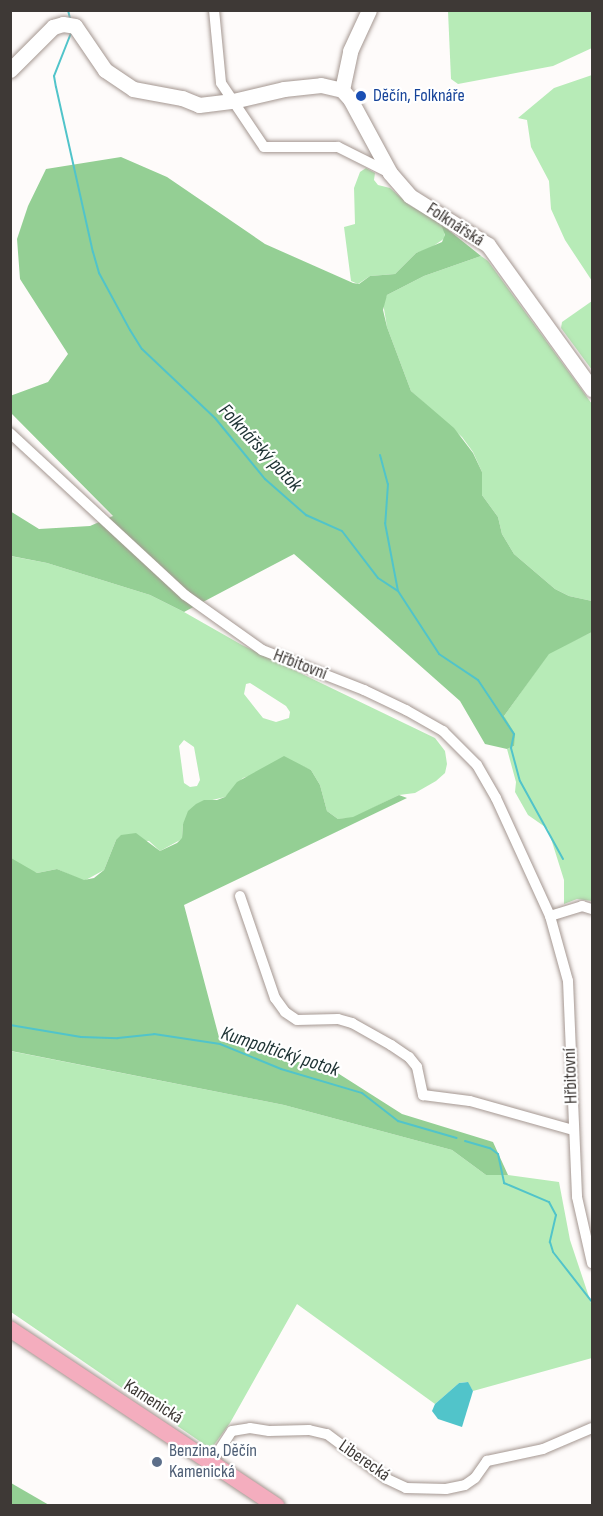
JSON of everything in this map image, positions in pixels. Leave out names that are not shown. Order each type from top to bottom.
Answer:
[{"type":"main road","name":"Kamenická","points":[[10,1329],[276,1506]]},
{"type":"street","points":[[214,10],[221,83],[214,102]]},
{"type":"street","points":[[10,70],[53,27],[63,24],[75,26],[105,70],[133,89],[182,98],[199,105],[233,101],[284,89],[321,86],[342,90],[350,51],[369,10]]},
{"type":"street","points":[[221,83],[264,147],[338,147],[390,172]]},
{"type":"street","name":"Folknářská","points":[[342,90],[350,99],[390,172],[410,196],[488,245],[592,389]]},
{"type":"street","name":"Hřbitovní","points":[[10,433],[185,595],[262,650],[364,690],[443,731],[477,765],[496,798],[550,916],[568,981],[577,1197],[592,1263]]},
{"type":"street","name":"Hřbitovní","points":[[240,896],[275,998],[285,1012],[297,1020],[338,1019],[352,1023],[391,1045],[410,1057],[417,1067],[423,1095],[470,1101],[573,1130]]},
{"type":"street","points":[[550,916],[582,906],[592,909]]},
{"type":"street","name":"Liberecká","points":[[211,1464],[232,1431],[250,1428],[269,1431],[309,1430],[327,1434],[387,1479],[406,1488],[446,1489],[465,1485],[475,1478],[487,1461],[543,1449],[592,1428]]},
{"type":"green space","points":[[448,11],[592,11],[592,48],[553,66],[458,84],[451,79]]},
{"type":"green space","points":[[592,75],[592,281],[565,240],[551,209],[549,181],[531,147],[527,120],[518,118],[554,88]]},
{"type":"green space","points":[[121,157],[167,177],[265,244],[353,283],[359,284],[370,276],[395,274],[416,253],[442,242],[445,235],[441,224],[481,256],[424,276],[387,295],[383,310],[411,391],[454,428],[473,453],[482,472],[482,495],[498,517],[502,534],[514,554],[555,589],[569,596],[592,601],[592,632],[549,654],[504,716],[515,734],[514,746],[507,749],[485,744],[460,701],[294,554],[184,612],[150,595],[47,563],[11,556],[10,511],[39,529],[90,526],[113,516],[11,413],[10,396],[48,382],[68,354],[20,279],[17,239],[28,206],[46,169]]},
{"type":"green space","points":[[366,168],[375,173],[374,180],[378,185],[390,188],[409,205],[438,221],[444,229],[445,238],[429,249],[416,253],[395,274],[370,276],[358,284],[351,281],[344,227],[355,224],[354,188],[360,172]]},
{"type":"green space","points":[[481,256],[488,261],[592,404],[592,601],[569,596],[555,589],[514,554],[502,534],[498,517],[482,495],[482,472],[473,452],[462,437],[411,391],[387,327],[383,303],[387,295],[424,276]]},
{"type":"green space","points":[[592,301],[592,370],[561,328],[562,322]]},
{"type":"green space","points":[[10,556],[47,563],[150,595],[242,645],[435,738],[445,751],[447,764],[445,773],[436,781],[415,793],[399,795],[353,818],[338,819],[327,811],[320,785],[311,770],[302,766],[243,778],[225,797],[208,801],[183,824],[182,839],[160,851],[149,841],[116,840],[104,870],[84,881],[57,869],[37,873],[25,869],[10,858]],"holes":[[[250,683],[286,706],[290,712],[289,718],[276,722],[263,718],[244,694],[246,684]],[[184,740],[194,747],[200,780],[197,786],[190,787],[184,783],[179,746]]]},
{"type":"green space","points":[[592,632],[592,901],[577,899],[564,904],[564,880],[548,829],[528,815],[515,792],[516,782],[507,749],[514,746],[504,716],[549,653]]},
{"type":"green space","points":[[284,756],[311,770],[320,785],[327,811],[338,819],[353,817],[399,795],[407,798],[184,905],[220,1041],[336,1072],[402,1114],[493,1142],[508,1175],[486,1175],[452,1150],[284,1105],[11,1051],[11,858],[37,873],[57,869],[84,880],[94,878],[104,870],[116,840],[121,835],[136,833],[160,851],[177,843],[182,838],[183,824],[188,811],[196,804],[204,800],[217,800],[225,797],[237,782]]},
{"type":"green space","points":[[10,1051],[284,1105],[452,1150],[486,1175],[508,1175],[559,1182],[570,1240],[592,1306],[592,1358],[473,1391],[467,1382],[459,1383],[435,1404],[297,1304],[230,1423],[211,1449],[11,1312]]},
{"type":"green space","points":[[11,1483],[49,1505],[11,1505]]},
{"type":"water","points":[[468,1382],[473,1391],[462,1427],[438,1419],[432,1411],[435,1404],[459,1383]]},
{"type":"waterway","name":"Folknářský potok","points":[[68,10],[70,19]]},
{"type":"waterway","name":"Folknářský potok","points":[[71,33],[54,76],[56,87],[99,273],[130,330],[142,349],[215,418],[265,479],[306,515],[342,531],[378,578],[398,591],[439,654],[478,680],[514,734],[511,748],[520,781],[563,859]]},
{"type":"waterway","points":[[380,455],[388,484],[385,523],[398,591]]},
{"type":"waterway","name":"Kumpoltický potok","points":[[10,1025],[81,1037],[118,1038],[154,1034],[220,1044],[281,1069],[362,1093],[398,1121],[457,1138]]},
{"type":"waterway","name":"Kumpoltický potok","points":[[465,1141],[490,1148],[498,1154],[504,1183],[549,1202],[556,1215],[550,1242],[553,1252],[592,1302]]},
{"type":"place","name":"Děčín, Folknáře","points":[[361,96]]},
{"type":"place","name":"Benzina, Děčín Kamenická","points":[[157,1462]]}]
